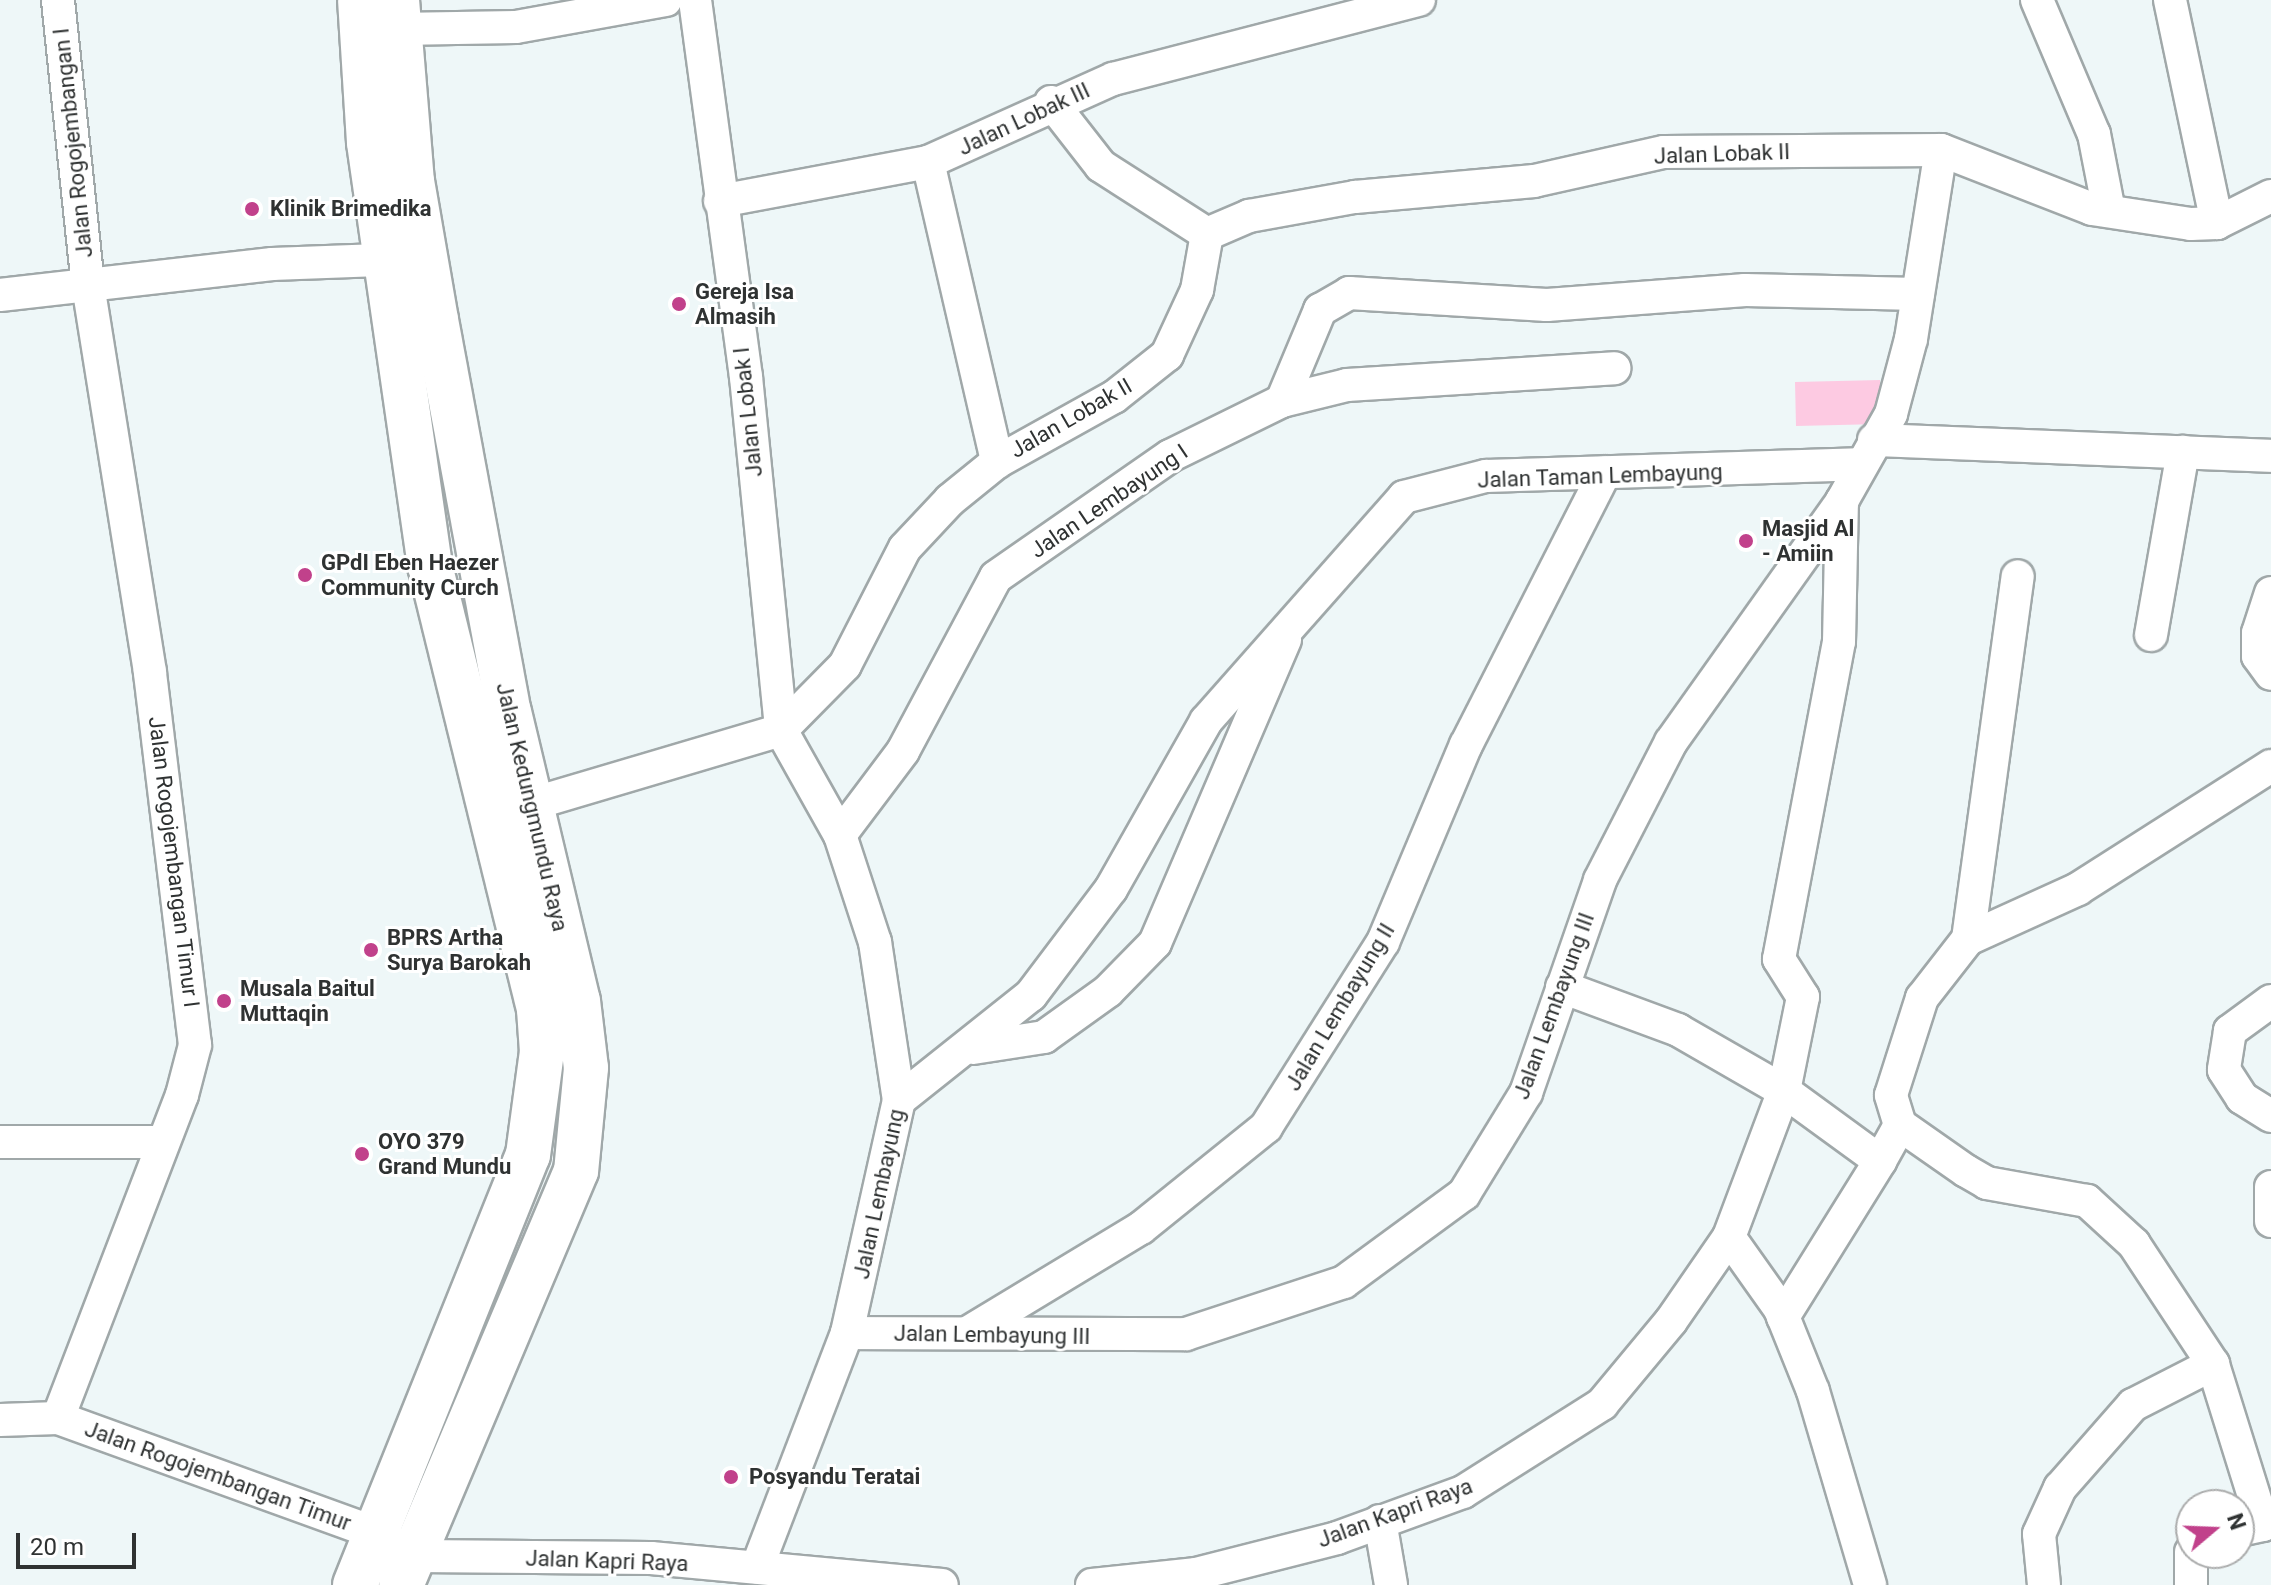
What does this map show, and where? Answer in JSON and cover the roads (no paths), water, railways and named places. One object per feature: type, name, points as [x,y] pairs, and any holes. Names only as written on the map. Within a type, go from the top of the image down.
[{"type":"main road","name":"Jalan Kedungmundu Raya","points":[[360,0],[405,259],[528,805],[578,1001],[585,1126],[576,1171],[512,1336],[408,1570]]},
{"type":"main road","name":"Jalan Kedungmundu Raya","points":[[355,1585],[528,1155],[542,1052],[539,1009],[430,566],[405,259],[397,14]]},
{"type":"street","name":"Jalan Rogojembangan I","points":[[58,0],[88,286]]},
{"type":"street","points":[[397,14],[516,27],[666,0]]},
{"type":"street","name":"Jalan Lobak I","points":[[695,0],[746,377],[781,730]]},
{"type":"street","name":"Jalan Lobak III","points":[[720,201],[928,162],[1000,136],[1051,102],[1191,56],[1419,0]]},
{"type":"street","points":[[2037,0],[2094,134],[2109,211]]},
{"type":"street","points":[[2170,0],[2217,223]]},
{"type":"street","points":[[1051,102],[1101,166],[1207,234]]},
{"type":"street","points":[[1941,150],[2109,211],[2217,223],[2271,196]]},
{"type":"street","name":"Jalan Lobak II","points":[[528,805],[781,730],[845,665],[905,548],[997,462],[1114,397],[1167,355],[1197,290],[1207,234],[1249,216],[1355,197],[1534,181],[1664,152],[1941,150]]},
{"type":"street","name":"Jalan Lembayung III","points":[[847,1333],[1186,1334],[1344,1282],[1464,1194],[1526,1093],[1600,880],[1671,742],[1842,501],[1866,452],[1891,414],[1918,294],[1941,150]]},
{"type":"street","points":[[928,162],[997,462]]},
{"type":"street","points":[[0,295],[272,264],[405,259]]},
{"type":"street","name":"Jalan Rogojembangan Timur I","points":[[58,1418],[162,1142],[195,1045],[194,1006],[88,286]]},
{"type":"street","points":[[1282,401],[1320,310],[1349,293],[1547,305],[1745,290],[1918,294]]},
{"type":"street","name":"Jalan Lembayung I","points":[[840,835],[903,751],[996,577],[1170,456],[1282,401],[1347,385],[1614,368]]},
{"type":"street","name":"Jalan Taman Lembayung","points":[[899,1100],[973,1048],[1031,995],[1111,889],[1206,721],[1297,611],[1404,497],[1486,476],[1605,472],[1866,452],[2183,452],[2271,456]]},
{"type":"street","points":[[2151,635],[2183,452]]},
{"type":"street","name":"Jalan Lembayung II","points":[[969,1332],[1141,1228],[1266,1127],[1383,942],[1466,745],[1605,472]]},
{"type":"street","name":"Jalan Kapri Raya","points":[[1092,1585],[1196,1574],[1380,1521],[1463,1492],[1602,1404],[1729,1237],[1784,1091],[1803,997],[1779,959],[1839,642],[1842,501]]},
{"type":"street","points":[[1968,939],[2018,576]]},
{"type":"street","points":[[2271,593],[2258,633],[2258,656],[2271,674]]},
{"type":"street","name":"Jalan Taman Lembayung","points":[[973,1048],[1044,1037],[1108,991],[1155,943],[1244,742],[1297,611]]},
{"type":"street","points":[[1206,721],[1244,742]]},
{"type":"street","name":"Jalan Lembayung","points":[[757,1567],[847,1333],[899,1100],[875,942],[840,835],[781,730]]},
{"type":"street","points":[[1783,1317],[1880,1161],[1897,1119],[1891,1095],[1922,998],[1968,939],[2078,889],[2271,766]]},
{"type":"street","points":[[1562,987],[1678,1030],[1784,1091],[1880,1161]]},
{"type":"street","points":[[2271,1001],[2230,1031],[2224,1070],[2242,1098],[2271,1116]]},
{"type":"street","points":[[1897,1119],[1987,1183],[2073,1197],[2099,1209],[2134,1244],[2213,1364],[2258,1526]]},
{"type":"street","points":[[0,1142],[162,1142]]},
{"type":"street","points":[[2271,1187],[2271,1221]]},
{"type":"street","points":[[1729,1237],[1783,1317],[1870,1585]]},
{"type":"street","points":[[2044,1585],[2039,1534],[2060,1488],[2133,1405],[2213,1364]]},
{"type":"street","points":[[0,1420],[58,1418]]},
{"type":"street","name":"Jalan Rogojembangan Timur","points":[[58,1418],[378,1534],[408,1570]]},
{"type":"street","points":[[1380,1521],[1391,1585]]},
{"type":"street","name":"Jalan Kapri Raya","points":[[408,1570],[651,1558],[942,1585]]},
{"type":"place","name":"Klinik Brimedika","points":[[252,209]]},
{"type":"place","name":"Gereja Isa Almasih","points":[[679,304]]},
{"type":"place","name":"Masjid Al - Amiin","points":[[1746,541]]},
{"type":"place","name":"GPdI Eben Haezer Community Curch","points":[[305,575]]},
{"type":"place","name":"BPRS Artha Surya Barokah","points":[[371,950]]},
{"type":"place","name":"Musala Baitul Muttaqin","points":[[224,1001]]},
{"type":"place","name":"OYO 379 Grand Mundu","points":[[362,1154]]},
{"type":"place","name":"Posyandu Teratai","points":[[731,1477]]}]
